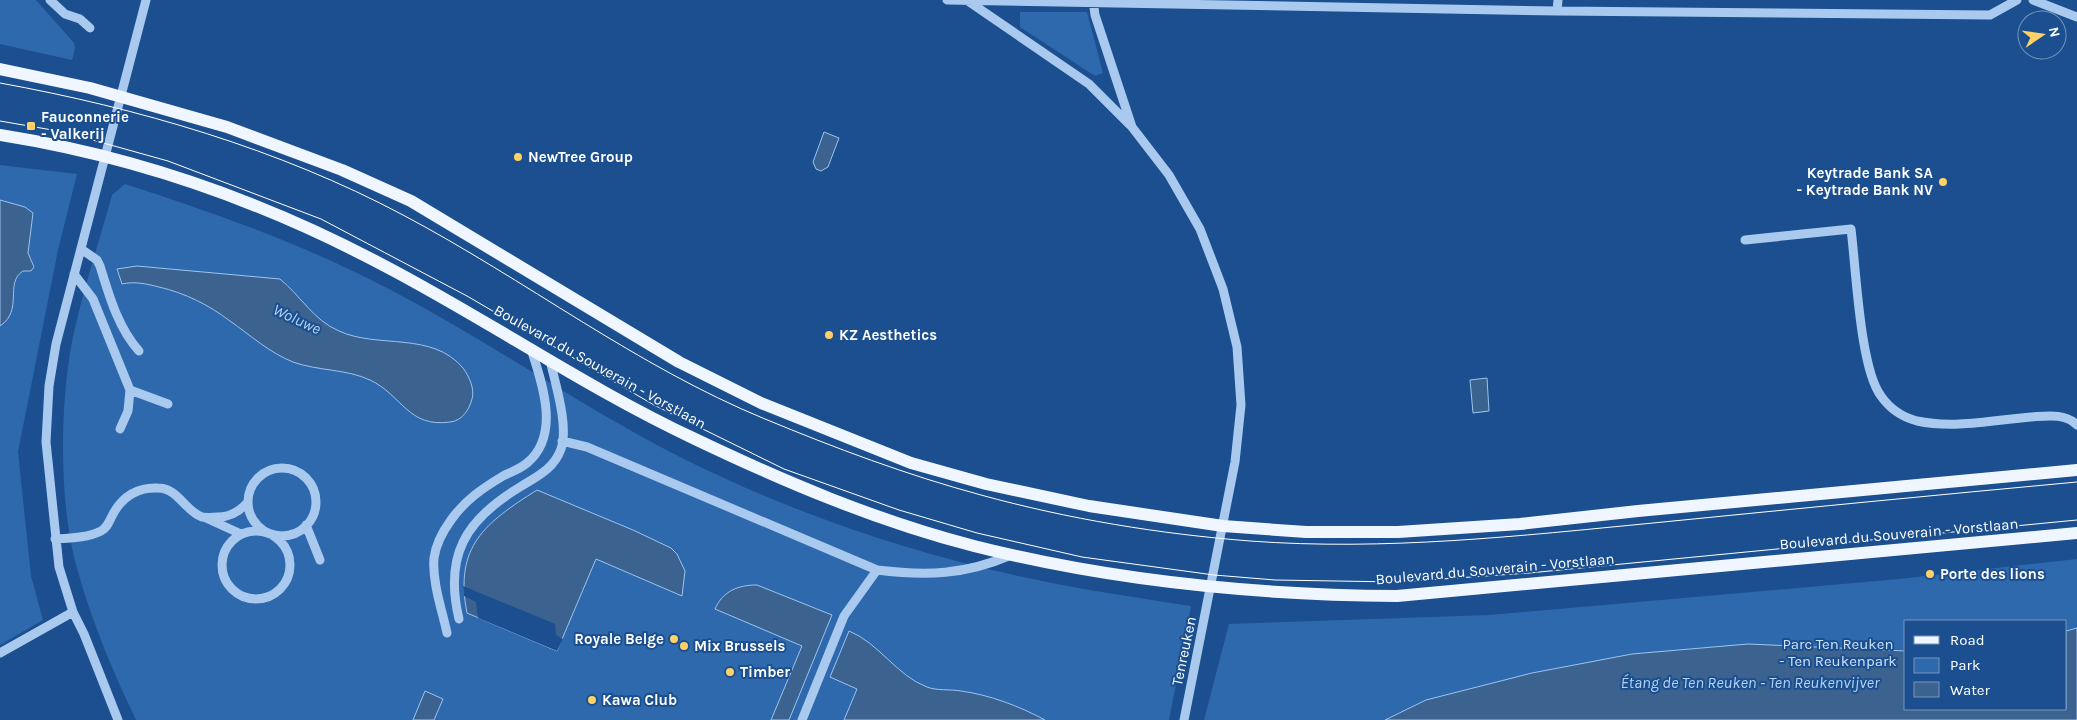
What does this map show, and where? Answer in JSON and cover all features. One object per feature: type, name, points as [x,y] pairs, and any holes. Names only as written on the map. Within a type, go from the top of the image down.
[{"type":"main road","points":[[0,69],[42,76],[120,96],[274,143],[342,170],[411,201],[679,362],[761,403],[911,463],[986,484],[1089,506],[1223,526],[1306,532],[1398,532],[1520,524],[1638,511],[2077,470]]},
{"type":"main road","name":"Boulevard du Souverain - Vorstlaan","points":[[0,135],[53,143],[164,172],[316,232],[381,264],[648,416],[780,480],[897,522],[971,545],[1012,554],[1171,584],[1314,596],[1396,596],[2077,533]]},
{"type":"street","points":[[50,0],[65,14],[80,19],[90,28]]},
{"type":"street","points":[[118,720],[84,634],[72,612],[58,567],[46,442],[49,386],[56,344],[146,0]]},
{"type":"street","points":[[946,0],[1213,3],[1557,11],[1990,15],[2017,0]]},
{"type":"street","points":[[1557,11],[1558,0]]},
{"type":"street","points":[[2033,0],[2077,17]]},
{"type":"street","points":[[968,1],[1089,84],[1132,127]]},
{"type":"street","points":[[1093,1],[1132,127]]},
{"type":"street","name":"Tenreuken","points":[[1132,127],[1169,175],[1200,229],[1223,289],[1237,347],[1241,405],[1236,462],[1184,720]]},
{"type":"street","points":[[1745,240],[1851,230],[1866,362],[1880,395],[1897,414],[1917,421],[1949,425],[2052,416],[2070,418],[2077,425]]},
{"type":"street","points":[[81,249],[97,260],[117,316],[130,342],[139,351]]},
{"type":"street","points":[[74,274],[93,299],[130,390],[128,411],[120,429]]},
{"type":"street","points":[[447,633],[438,594],[434,558],[439,540],[458,510],[480,489],[527,463],[538,451],[544,437],[545,393],[531,349]]},
{"type":"street","points":[[459,619],[453,595],[453,576],[457,557],[465,538],[488,510],[551,466],[562,441],[563,426],[550,360]]},
{"type":"street","points":[[130,390],[168,404]]},
{"type":"street","points":[[562,441],[596,450],[877,570],[910,574],[947,572],[984,567],[1012,554]]},
{"type":"street","points":[[306,525],[296,532],[287,535],[268,533],[254,531],[240,534],[229,544],[224,552],[222,572],[226,581],[239,594],[258,599],[267,597],[282,586],[289,568],[286,549],[280,542],[268,533],[254,521],[248,502],[253,484],[267,471],[276,468],[295,471],[303,476],[314,492],[314,511],[306,525]]},
{"type":"street","points":[[55,539],[83,537],[102,531],[125,498],[137,491],[158,488],[174,494],[194,512],[240,534]]},
{"type":"street","points":[[204,517],[230,516],[248,502]]},
{"type":"street","points":[[306,525],[320,560]]},
{"type":"street","points":[[802,720],[844,616],[877,570]]},
{"type":"street","points":[[0,653],[72,612]]},
{"type":"green space","points":[[0,0],[36,0],[74,43],[75,48],[72,60],[0,44]]},
{"type":"green space","points":[[1020,12],[1087,12],[1103,73],[1095,76],[1020,27]]},
{"type":"green space","points":[[0,165],[77,174],[58,250],[18,452],[31,576],[43,620],[0,645]]},
{"type":"green space","points":[[125,184],[286,241],[348,269],[456,326],[608,418],[686,460],[725,479],[805,512],[888,541],[972,565],[1058,584],[1191,606],[1169,720],[136,720],[102,642],[87,602],[75,561],[66,509],[63,452],[65,394],[76,323],[112,195]]},
{"type":"green space","name":"Parc Ten Reuken - Ten Reukenpark","points":[[2077,559],[2077,720],[1204,720],[1229,624],[1490,615],[1899,579]]},
{"type":"water","points":[[824,132],[839,138],[828,167],[821,171],[816,169],[813,162]]},
{"type":"water","points":[[0,200],[25,207],[33,213],[28,253],[34,267],[31,271],[23,271],[18,276],[15,282],[11,312],[7,320],[0,326]]},
{"type":"water","name":"Woluwe","points":[[137,266],[280,279],[314,314],[339,331],[370,339],[420,345],[436,349],[450,357],[463,368],[469,379],[473,391],[471,403],[467,411],[458,420],[436,423],[424,420],[406,409],[381,386],[370,380],[361,376],[293,362],[268,349],[222,315],[196,300],[145,284],[122,284],[117,269]]},
{"type":"water","points":[[1487,378],[1489,411],[1473,413],[1470,380]]},
{"type":"water","points":[[537,490],[671,548],[677,554],[685,571],[682,596],[596,559],[557,651],[467,613],[464,590],[465,570],[470,553],[478,539],[489,526],[502,514]]},
{"type":"water","points":[[757,585],[832,615],[789,720],[771,720],[802,646],[715,609],[722,598],[732,590],[744,586]]},
{"type":"water","name":"Étang de Ten Reuken - Ten Reukenvijver","points":[[2077,628],[2077,720],[1385,720],[1426,700],[1532,673],[1632,654],[1748,644],[1904,651],[1904,710],[2067,710],[2067,631]]},
{"type":"water","points":[[849,631],[870,643],[906,675],[927,687],[957,690],[993,698],[1045,720],[844,720],[857,689],[830,677]]},
{"type":"water","points":[[425,691],[443,699],[434,720],[413,720]]},
{"type":"pier","points":[[463,586],[555,624],[556,635],[563,639],[557,651],[478,618],[476,602],[464,596]]},
{"type":"tram line","points":[[0,83],[52,93],[155,118],[257,151],[307,170],[356,191],[449,240],[626,348],[717,398],[791,430],[899,470],[1014,504],[1081,518],[1148,530],[1250,541],[1301,544],[1402,543],[1552,533],[2077,482]]},
{"type":"tram line","points":[[0,121],[64,132],[168,161],[321,219],[467,296],[654,405],[784,469],[899,510],[977,533],[1082,557],[1214,575],[1275,580],[1398,582],[1529,573],[2077,520]]},
{"type":"place","name":"Fauconnerie - Valkerij","points":[[31,126]]},
{"type":"place","name":"NewTree Group","points":[[518,157]]},
{"type":"place","name":"Keytrade Bank SA - Keytrade Bank NV","points":[[1943,182]]},
{"type":"place","name":"KZ Aesthetics","points":[[829,335]]},
{"type":"place","name":"Porte des lions","points":[[1930,574]]},
{"type":"place","name":"Royale Belge","points":[[674,639]]},
{"type":"place","name":"Mix Brussels","points":[[684,646]]},
{"type":"place","name":"Timber","points":[[730,672]]},
{"type":"place","name":"Kawa Club","points":[[592,700]]}]
